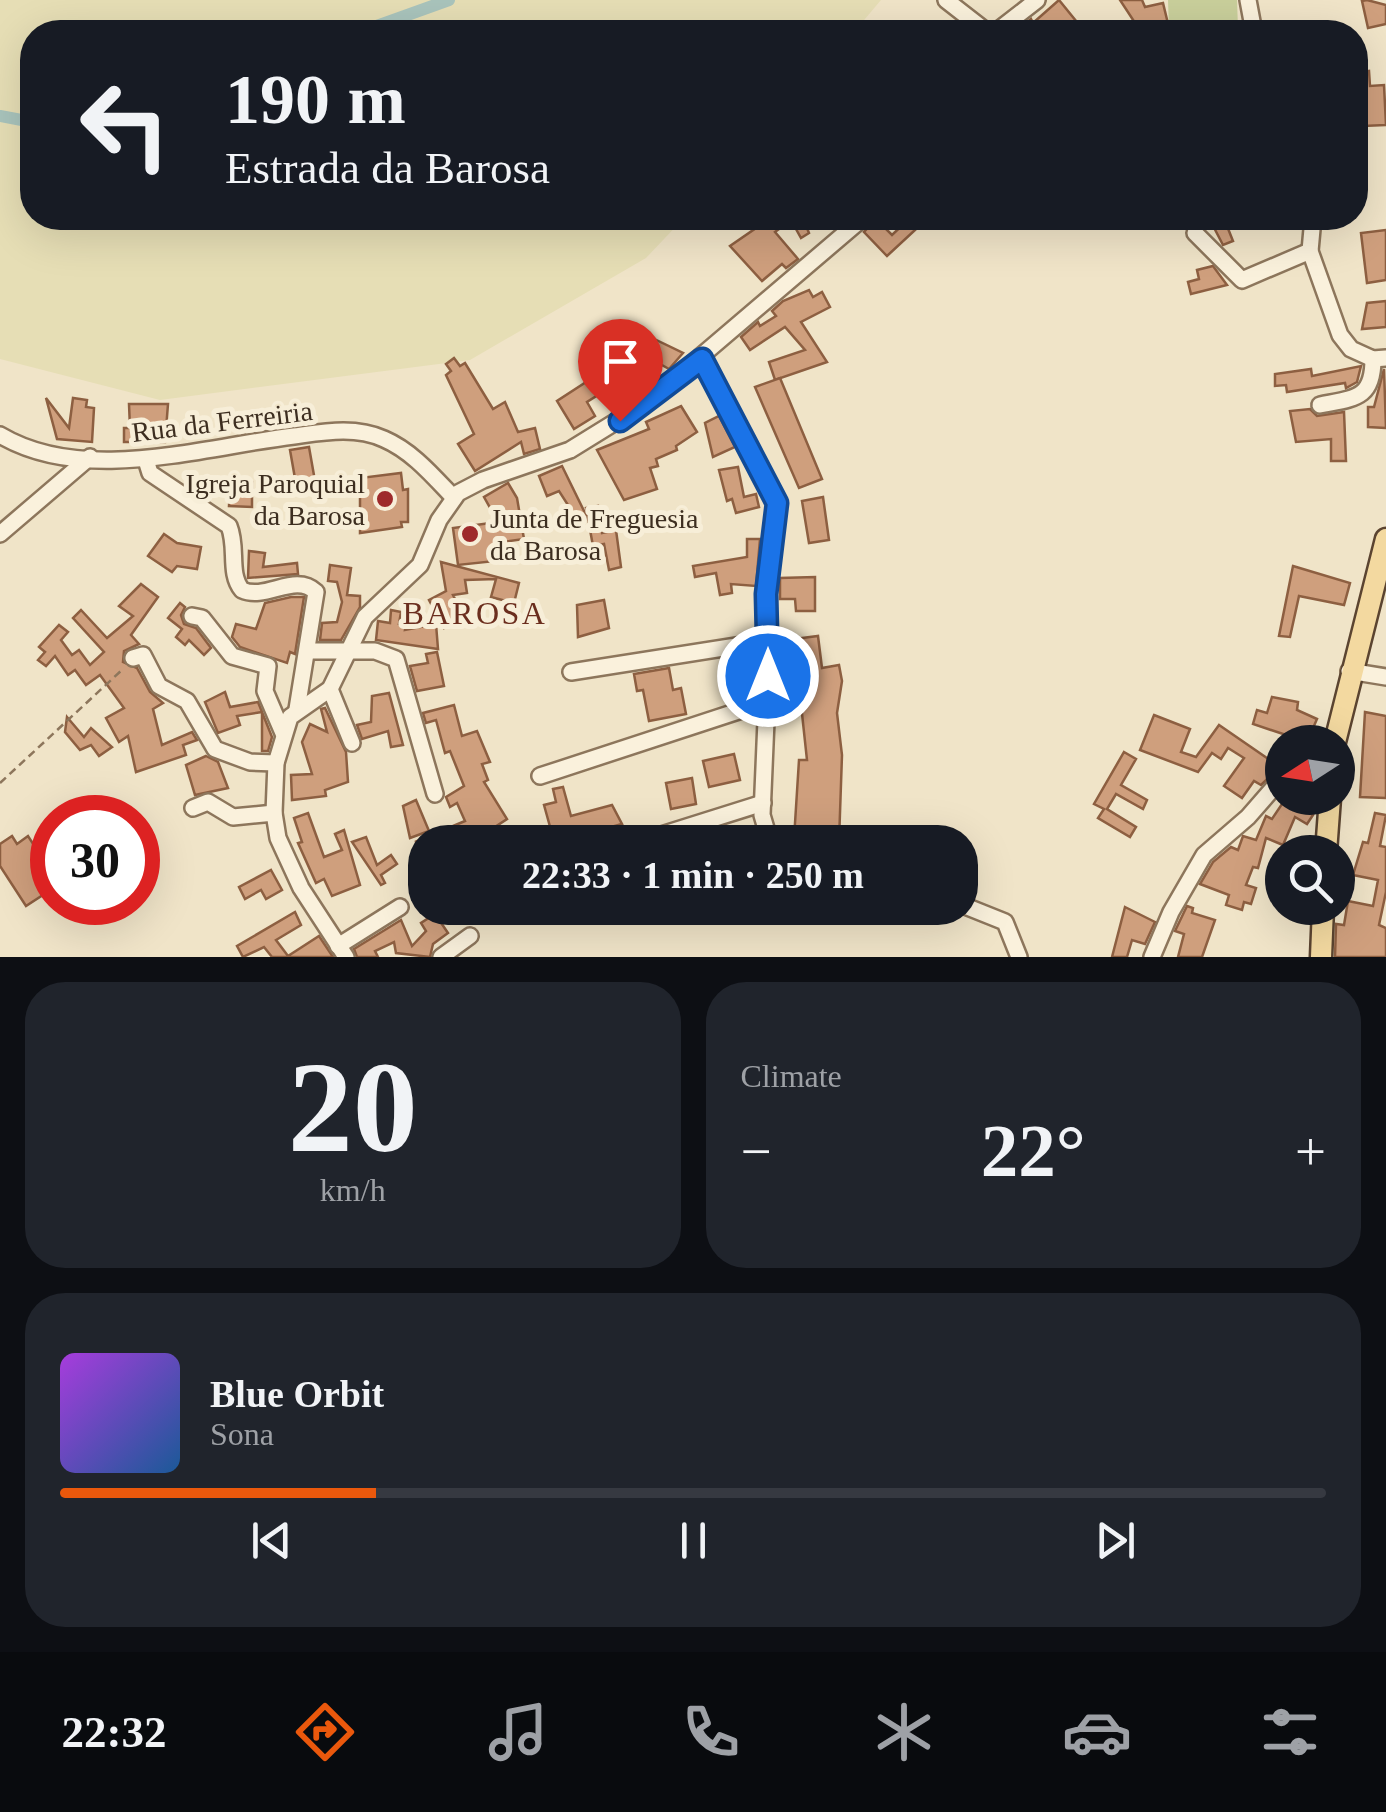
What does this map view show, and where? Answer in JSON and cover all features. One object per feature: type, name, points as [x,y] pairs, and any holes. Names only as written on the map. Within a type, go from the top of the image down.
[{"type":"main road","points":[[1338,725],[1349,671],[1386,539]]},
{"type":"main road","points":[[1321,957],[1322,925]]},
{"type":"street","points":[[946,0],[971,20]]},
{"type":"street","points":[[1012,20],[1038,0]]},
{"type":"street","points":[[296,710],[330,689],[372,609],[420,565],[454,498],[483,480],[570,450],[646,403],[849,230]]},
{"type":"street","points":[[1312,230],[1310,250],[1340,335],[1351,350],[1379,359],[1368,390],[1320,405]]},
{"type":"street","points":[[1195,233],[1242,280],[1310,250]]},
{"type":"street","points":[[702,359],[777,503],[766,594],[763,803],[767,825]]},
{"type":"street","name":"Rua da Ferreiria","points":[[0,434],[43,451],[146,460],[243,442],[349,430],[401,448],[454,498]]},
{"type":"street","points":[[0,534],[90,458]]},
{"type":"street","points":[[146,460],[150,473],[229,526],[235,540],[234,582],[242,590],[262,594],[297,584],[311,586],[316,602],[308,650],[296,710],[283,733],[276,763],[274,813],[278,838],[295,876],[342,951],[400,906]]},
{"type":"street","points":[[192,616],[202,618],[232,656],[268,666],[265,691],[283,733]]},
{"type":"street","points":[[571,672],[768,642]]},
{"type":"street","points":[[308,650],[376,651],[396,659],[435,794]]},
{"type":"street","points":[[133,658],[144,655],[158,686],[187,701],[214,749],[250,762],[276,763]]},
{"type":"street","points":[[1349,671],[1386,677]]},
{"type":"street","points":[[330,689],[352,742]]},
{"type":"street","points":[[540,776],[766,702]]},
{"type":"street","points":[[1152,957],[1171,912],[1204,855],[1265,798]]},
{"type":"street","points":[[193,808],[208,802],[233,817],[274,813]]},
{"type":"street","points":[[693,825],[763,803]]},
{"type":"street","points":[[295,876],[312,866]]},
{"type":"street","points":[[978,911],[1005,922],[1020,957]]},
{"type":"street","points":[[442,957],[470,936]]},
{"type":"path","points":[[0,784],[133,658]]},
{"type":"shaded area","points":[[0,0],[881,0],[864,20],[20,20],[20,230],[673,230],[646,258],[470,360],[160,400],[0,359]]},
{"type":"green space","points":[[1168,0],[1237,0],[1238,20],[1169,20]]},
{"type":"building","points":[[1059,0],[1075,20],[1036,20]]},
{"type":"building","points":[[1120,0],[1142,0],[1145,7],[1163,3],[1167,20],[1133,20]]},
{"type":"building","points":[[1362,1],[1386,5],[1386,24],[1368,28]]},
{"type":"building","points":[[1368,71],[1370,86],[1384,85],[1386,125],[1368,126]]},
{"type":"building","points":[[753,230],[778,230],[775,232],[798,259],[786,268],[782,264],[762,281],[730,246]]},
{"type":"building","points":[[887,230],[892,235],[897,230],[915,230],[887,256],[864,232]]},
{"type":"building","points":[[1215,230],[1229,230],[1233,241],[1223,245]]},
{"type":"building","points":[[1386,230],[1386,280],[1367,283],[1361,233]]},
{"type":"building","points":[[1213,266],[1227,285],[1191,294],[1188,282],[1199,279],[1197,270]]},
{"type":"building","points":[[809,290],[813,297],[822,292],[830,307],[801,322],[827,362],[775,380],[769,362],[805,350],[785,327],[750,350],[741,337],[758,322],[760,326],[776,316],[772,311],[783,301]]},
{"type":"building","points":[[1386,301],[1386,327],[1362,329],[1367,303]]},
{"type":"building","points":[[646,335],[683,353],[669,369],[660,364],[655,375],[632,394],[619,378],[640,361],[628,355],[632,345],[640,348]]},
{"type":"building","points":[[454,358],[460,366],[465,363],[493,409],[505,402],[518,432],[535,428],[540,449],[524,454],[521,442],[475,471],[458,444],[474,434],[446,375],[451,371],[446,364]]},
{"type":"building","points":[[1361,366],[1357,382],[1346,388],[1345,383],[1287,392],[1286,385],[1275,386],[1275,374],[1311,369],[1312,376]]},
{"type":"building","points":[[1384,369],[1386,428],[1368,427],[1368,407],[1374,407]]},
{"type":"building","points":[[600,373],[609,388],[587,402],[595,416],[574,429],[557,401]]},
{"type":"building","points":[[780,378],[822,479],[799,488],[755,387]]},
{"type":"building","points":[[46,398],[69,428],[73,398],[87,400],[86,407],[94,408],[92,442],[57,439]]},
{"type":"building","points":[[129,404],[168,404],[165,442],[124,442],[124,428],[130,428]]},
{"type":"building","points":[[681,406],[697,432],[676,446],[677,450],[656,459],[658,466],[650,468],[657,489],[624,500],[597,450],[649,429],[646,422]]},
{"type":"building","points":[[1310,409],[1317,416],[1344,412],[1346,461],[1331,461],[1331,439],[1296,442],[1290,411]]},
{"type":"building","points":[[719,416],[735,447],[713,457],[705,423]]},
{"type":"building","points":[[309,447],[315,481],[296,484],[290,450]]},
{"type":"building","points":[[562,466],[586,515],[577,519],[559,491],[547,496],[539,476]]},
{"type":"building","points":[[738,467],[744,497],[756,494],[759,507],[736,513],[732,499],[727,501],[719,470]]},
{"type":"building","name":"Igreja Paroquial da Barosa","points":[[401,473],[403,490],[408,489],[408,522],[401,522],[402,527],[360,533],[360,478]]},
{"type":"building","points":[[236,481],[252,482],[252,507],[229,506],[230,487],[236,487]]},
{"type":"building","points":[[508,483],[517,498],[524,539],[503,542],[505,560],[458,565],[453,528],[498,522],[484,497]]},
{"type":"building","points":[[823,497],[829,540],[809,543],[802,501]]},
{"type":"building","points":[[598,506],[602,533],[616,530],[621,567],[609,570],[604,544],[593,546],[586,508]]},
{"type":"building","points":[[164,534],[177,543],[201,547],[197,569],[177,566],[172,572],[148,556]]},
{"type":"building","points":[[747,539],[760,539],[756,586],[731,584],[732,593],[720,595],[716,573],[695,577],[693,566],[747,557]]},
{"type":"building","points":[[249,551],[265,553],[263,567],[297,563],[298,574],[248,578]]},
{"type":"building","points":[[441,562],[519,583],[514,603],[491,597],[496,579],[465,580],[467,593],[453,595],[464,617],[444,628],[429,600],[446,591]]},
{"type":"building","points":[[330,565],[351,568],[347,595],[360,596],[360,607],[341,640],[320,640],[322,623],[337,622],[342,602],[337,582],[328,581]]},
{"type":"building","points":[[1293,566],[1350,583],[1344,605],[1299,596],[1290,637],[1279,636]]},
{"type":"building","points":[[815,577],[815,611],[796,611],[795,599],[780,599],[780,578]]},
{"type":"building","points":[[141,584],[158,597],[131,635],[139,644],[124,651],[123,662],[137,668],[150,692],[163,703],[153,709],[162,745],[192,732],[197,740],[183,745],[186,755],[136,772],[128,736],[119,742],[106,718],[124,708],[100,675],[86,685],[75,670],[68,675],[55,656],[46,666],[38,660],[45,652],[39,647],[59,625],[68,632],[61,640],[72,655],[79,650],[90,665],[104,652],[73,618],[81,610],[107,638],[133,616],[119,606]]},
{"type":"building","points":[[304,597],[295,654],[290,652],[287,663],[240,647],[232,637],[236,624],[256,629],[265,603]]},
{"type":"building","points":[[604,600],[609,628],[578,637],[577,605]]},
{"type":"building","points":[[180,603],[185,607],[181,615],[184,624],[196,628],[211,648],[204,655],[189,640],[185,645],[176,637],[182,629],[168,618]]},
{"type":"building","points":[[391,610],[401,612],[399,624],[406,625],[405,630],[436,624],[438,649],[376,640],[378,621],[390,623]]},
{"type":"building","points":[[818,636],[822,668],[839,665],[840,825],[795,825],[799,760],[807,760],[794,639]]},
{"type":"building","points":[[437,652],[444,686],[417,691],[410,666],[428,663],[426,654]]},
{"type":"building","points":[[669,668],[673,690],[681,688],[686,714],[649,721],[643,690],[637,691],[634,674]]},
{"type":"building","points":[[225,692],[230,707],[258,702],[262,712],[237,716],[240,725],[218,733],[205,702]]},
{"type":"building","points":[[389,693],[403,745],[391,747],[388,731],[362,739],[357,725],[371,722],[372,696]]},
{"type":"building","points":[[1272,697],[1298,702],[1297,710],[1317,719],[1314,725],[1265,728],[1253,724],[1257,710],[1267,713]]},
{"type":"building","points":[[454,705],[462,736],[477,731],[490,762],[482,764],[488,780],[484,782],[507,819],[498,825],[455,825],[465,821],[457,803],[450,807],[446,797],[464,786],[450,751],[445,753],[436,720],[426,723],[423,713]]},
{"type":"building","points":[[325,708],[346,752],[348,782],[325,790],[326,796],[292,800],[291,775],[312,774],[302,742],[310,724],[327,732],[321,709]]},
{"type":"building","points":[[262,712],[272,737],[268,751],[262,751]]},
{"type":"building","points":[[1365,712],[1386,716],[1386,798],[1360,797]]},
{"type":"building","points":[[1154,715],[1190,729],[1181,752],[1196,757],[1219,725],[1265,757],[1265,781],[1261,785],[1254,781],[1242,798],[1224,786],[1244,758],[1228,748],[1221,759],[1212,753],[1198,772],[1140,750]]},
{"type":"building","points":[[67,717],[84,737],[91,728],[112,747],[99,756],[91,745],[80,750],[65,732]]},
{"type":"building","points":[[1124,752],[1136,759],[1121,785],[1147,800],[1143,809],[1116,794],[1107,809],[1136,827],[1130,837],[1098,818],[1104,809],[1094,804]]},
{"type":"building","points":[[734,754],[740,780],[709,787],[703,761]]},
{"type":"building","points":[[206,756],[218,762],[228,788],[195,795],[186,765]]},
{"type":"building","points":[[692,778],[696,804],[671,809],[666,783]]},
{"type":"building","points":[[563,787],[571,816],[612,805],[622,824],[550,825],[544,805],[556,802],[553,789]]},
{"type":"building","points":[[416,800],[426,825],[408,825],[408,829],[403,806]]},
{"type":"building","points":[[308,813],[324,857],[342,850],[335,834],[344,830],[360,885],[332,896],[324,879],[316,883],[298,843],[302,842],[294,818]]},
{"type":"building","points":[[1375,813],[1386,815],[1380,846],[1386,847],[1386,892],[1379,925],[1386,928],[1386,957],[1335,957],[1336,925],[1355,925],[1355,902],[1373,906],[1378,880],[1355,875],[1363,842],[1368,843]]},
{"type":"building","points":[[1275,815],[1313,815],[1307,824],[1295,817],[1287,835],[1265,835],[1258,868],[1253,867],[1246,885],[1256,888],[1251,904],[1244,902],[1242,910],[1226,905],[1229,895],[1200,884],[1213,862],[1231,847],[1238,850],[1243,836],[1256,840],[1266,816],[1272,819]]},
{"type":"building","points":[[12,836],[17,844],[28,836],[30,839],[30,903],[26,906],[0,866],[0,844]]},
{"type":"building","points":[[366,837],[377,865],[391,855],[397,864],[381,875],[385,883],[381,885],[352,842]]},
{"type":"building","points":[[271,870],[282,890],[266,899],[261,890],[245,899],[239,887]]},
{"type":"building","points":[[1187,906],[1193,908],[1192,913],[1215,920],[1202,957],[1178,957],[1184,934],[1175,931]]},
{"type":"building","points":[[1125,907],[1155,922],[1145,944],[1132,940],[1127,957],[1112,957]]},
{"type":"building","points":[[295,912],[301,925],[276,940],[288,956],[319,936],[333,957],[272,957],[264,947],[243,957],[237,946]]},
{"type":"building","points":[[401,920],[412,946],[426,931],[422,925],[443,925],[448,933],[433,944],[430,957],[396,953],[394,942],[375,951],[378,957],[357,957],[354,949]]},
{"type":"waterway","points":[[393,20],[449,0]]},
{"type":"waterway","points":[[0,116],[20,120]]},
{"type":"place","name":"Igreja Paroquial da Barosa","points":[[385,499]]},
{"type":"place","name":"Junta de Freguesia da Barosa","points":[[470,534]]},
{"type":"district","name":"BAROSA","points":[[475,613]]},
{"type":"route","points":[[620,421],[702,359],[777,503],[766,594],[768,676]]}]
